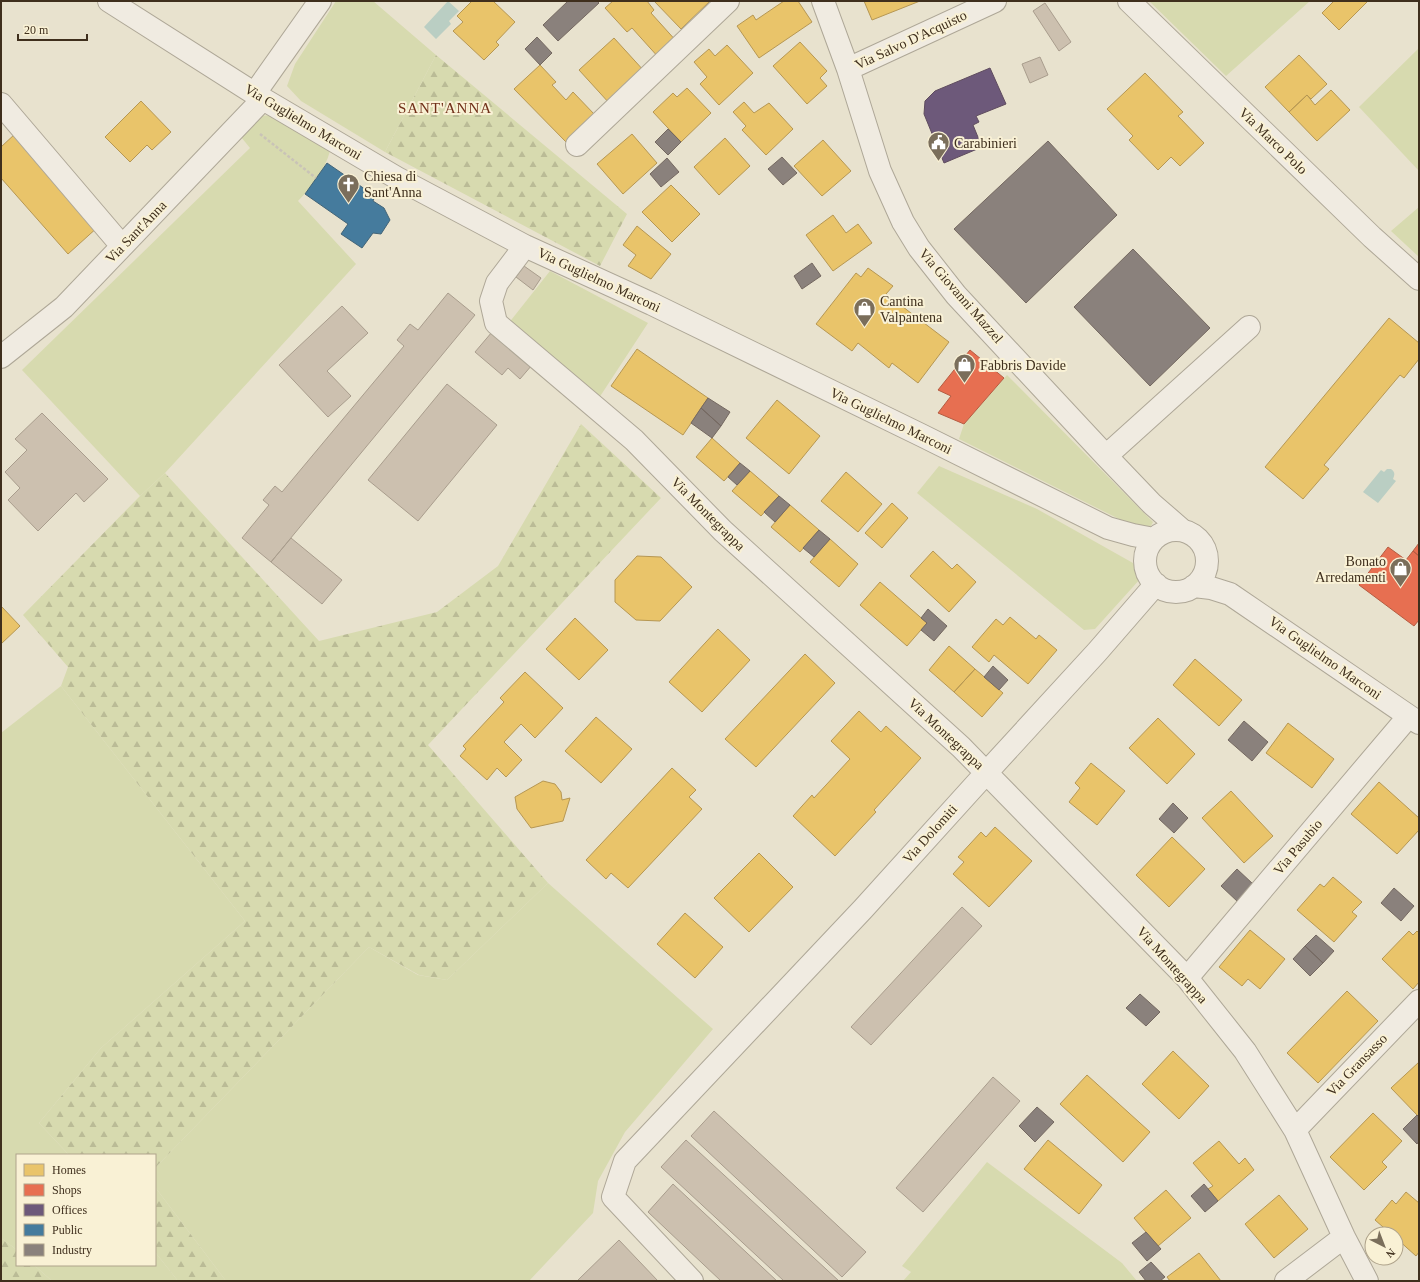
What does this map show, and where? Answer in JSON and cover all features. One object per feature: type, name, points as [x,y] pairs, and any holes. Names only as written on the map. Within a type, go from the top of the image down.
[{"type":"street","name":"Via Guglielmo Marconi","points":[[108,1],[259,96],[397,178],[525,246],[652,304],[914,431],[1108,528],[1133,535],[1156,537]]},
{"type":"street","name":"Via Sant'Anna","points":[[1,356],[64,306],[243,121],[320,1]]},
{"type":"street","points":[[577,145],[728,1]]},
{"type":"street","name":"Via Giovanni Mazzel","points":[[823,1],[848,69],[880,171],[903,222],[919,248],[956,295],[1106,456],[1152,504],[1182,530]]},
{"type":"street","name":"Via Salvo D'Acquisto","points":[[848,69],[995,1]]},
{"type":"street","name":"Via Marco Polo","points":[[1129,1],[1372,237],[1419,279]]},
{"type":"street","points":[[1,104],[122,246]]},
{"type":"street","name":"Via Montegrappa","points":[[525,246],[497,283],[491,300],[496,322],[634,440],[723,531],[955,741],[1187,978],[1245,1051],[1295,1130],[1366,1281]]},
{"type":"street","points":[[1106,456],[1249,327]]},
{"type":"street","name":"Via Giovanni Mazzel","points":[[1152,504],[1158,516],[1156,537]]},
{"type":"street","name":"Via Guglielmo Marconi","points":[[1108,528],[1124,541],[1150,576]]},
{"type":"street","points":[[1172,530],[1182,530],[1192,533],[1205,548],[1207,563],[1206,569],[1202,578],[1194,586],[1185,591],[1175,592],[1164,590],[1150,576],[1145,556],[1148,547],[1156,537],[1172,530]]},
{"type":"street","name":"Via Guglielmo Marconi","points":[[1207,563],[1230,594]]},
{"type":"street","name":"Via Dolomiti","points":[[692,1281],[612,1197],[625,1161],[863,909],[1097,652],[1150,576]]},
{"type":"street","name":"Via Guglielmo Marconi","points":[[1194,586],[1211,588],[1230,594],[1414,720]]},
{"type":"street","name":"Via Pasubio","points":[[1187,978],[1414,720]]},
{"type":"street","name":"Via Gransasso","points":[[1295,1130],[1419,1001]]},
{"type":"street","points":[[1286,1281],[1344,1237]]},
{"type":"path","points":[[243,121],[316,178]]},
{"type":"green space","points":[[336,1],[373,1],[436,55],[385,152],[301,101],[287,86],[295,64]]},
{"type":"green space","points":[[1149,1],[1310,1],[1226,76]]},
{"type":"green space","points":[[1419,48],[1419,171],[1359,107]]},
{"type":"green space","points":[[436,55],[627,214],[600,266],[385,152]]},
{"type":"green space","points":[[271,115],[330,151],[325,165],[317,178],[298,201],[356,264],[165,473],[140,496],[22,370],[250,148],[241,137],[260,116]]},
{"type":"green space","points":[[1419,207],[1419,257],[1391,231]]},
{"type":"green space","points":[[550,271],[648,323],[599,398],[508,324]]},
{"type":"green space","points":[[1007,375],[1153,522],[1147,533],[959,439],[964,424]]},
{"type":"green space","points":[[581,424],[661,498],[428,745],[548,883],[447,980],[419,975],[369,947],[156,1167],[156,1154],[68,1154],[39,1123],[101,1048],[245,921],[61,686],[68,667],[23,615],[140,496],[165,473],[319,641],[437,612],[498,566]]},
{"type":"green space","points":[[939,466],[1037,509],[1133,563],[1141,578],[1095,629],[1084,630],[917,493]]},
{"type":"green space","points":[[61,686],[245,921],[101,1048],[39,1123],[68,1154],[16,1154],[16,1249],[1,1238],[1,733]]},
{"type":"green space","points":[[548,883],[713,1029],[625,1132],[598,1181],[593,1213],[529,1281],[226,1281],[156,1188],[156,1167],[369,947],[418,975],[447,980]]},
{"type":"green space","points":[[987,1162],[1122,1263],[1137,1281],[903,1281],[911,1272],[902,1266]]},
{"type":"green space","points":[[156,1188],[226,1281],[178,1281],[156,1253]]},
{"type":"green space","points":[[1,1238],[16,1249],[16,1266],[35,1266],[52,1281],[1,1281]]},
{"type":"green space","points":[[156,1253],[178,1281],[52,1281],[35,1266],[156,1266]]},
{"type":"shaded area","points":[[448,1],[459,11],[449,21],[451,24],[436,39],[424,27]]},
{"type":"shaded area","points":[[1387,469],[1391,469],[1394,472],[1393,479],[1396,481],[1378,503],[1363,492],[1381,470],[1384,472]]},
{"type":"building: Homes","points":[[472,1],[493,1],[515,22],[496,42],[499,45],[484,60],[453,31],[463,22],[457,16]]},
{"type":"building: Homes","points":[[613,1],[647,1],[654,10],[651,13],[678,43],[660,59],[632,28],[627,32],[605,8]]},
{"type":"building: Homes","points":[[654,1],[710,1],[681,29]]},
{"type":"building: Homes","points":[[784,1],[798,1],[812,22],[759,58],[737,26],[753,15],[756,20]]},
{"type":"building: Homes","points":[[864,1],[920,1],[872,20]]},
{"type":"building: Homes","points":[[1334,1],[1368,1],[1339,30],[1322,13]]},
{"type":"building: Homes","points":[[614,38],[645,72],[610,104],[579,70]]},
{"type":"building: Homes","points":[[800,42],[827,71],[820,78],[827,86],[807,104],[773,66]]},
{"type":"building: Homes","points":[[727,45],[753,73],[719,105],[700,84],[707,77],[694,62],[709,49],[715,56]]},
{"type":"building: Homes","points":[[1299,55],[1327,84],[1311,99],[1307,95],[1289,112],[1265,87]]},
{"type":"building: Homes","points":[[540,65],[556,82],[552,85],[566,100],[573,92],[595,115],[566,142],[514,89]]},
{"type":"building: Homes","points":[[1145,73],[1183,112],[1178,116],[1204,143],[1180,166],[1171,157],[1158,170],[1129,140],[1133,136],[1107,109]]},
{"type":"building: Homes","points":[[687,88],[711,113],[681,142],[653,112],[673,93],[677,97]]},
{"type":"building: Homes","points":[[1331,90],[1350,110],[1317,141],[1289,112],[1307,95],[1315,105]]},
{"type":"building: Homes","points":[[141,101],[171,132],[152,150],[147,145],[130,162],[105,137]]},
{"type":"building: Homes","points":[[744,102],[754,113],[769,103],[793,129],[766,155],[742,130],[746,126],[733,112]]},
{"type":"building: Homes","points":[[16,133],[99,226],[68,254],[1,178],[1,147]]},
{"type":"building: Homes","points":[[632,134],[657,163],[623,194],[597,164]]},
{"type":"building: Homes","points":[[725,138],[750,166],[719,195],[694,167]]},
{"type":"building: Homes","points":[[823,140],[851,171],[822,196],[794,166]]},
{"type":"building: Homes","points":[[671,185],[700,214],[672,242],[642,212]]},
{"type":"building: Homes","points":[[833,215],[846,233],[858,224],[872,243],[833,271],[806,235]]},
{"type":"building: Homes","points":[[637,226],[671,254],[651,279],[628,266],[636,255],[623,245]]},
{"type":"building: Homes","points":[[868,268],[893,286],[886,294],[949,342],[918,383],[892,363],[889,368],[858,343],[852,351],[816,324],[856,273],[861,277]]},
{"type":"building: Homes","points":[[1389,318],[1419,343],[1419,359],[1404,378],[1400,375],[1324,465],[1329,469],[1303,499],[1265,467]]},
{"type":"building: Homes","points":[[637,349],[708,398],[683,435],[611,386]]},
{"type":"building: Homes","points":[[777,400],[820,436],[789,474],[746,438]]},
{"type":"building: Homes","points":[[712,438],[740,463],[724,481],[696,457]]},
{"type":"building: Homes","points":[[750,471],[779,496],[761,516],[732,491]]},
{"type":"building: Homes","points":[[846,472],[882,504],[858,532],[821,501]]},
{"type":"building: Homes","points":[[892,503],[908,518],[882,548],[865,533]]},
{"type":"building: Homes","points":[[790,505],[819,530],[800,552],[771,527]]},
{"type":"building: Homes","points":[[830,539],[858,564],[839,587],[810,562]]},
{"type":"building: Homes","points":[[933,551],[952,569],[957,564],[976,582],[949,612],[910,576]]},
{"type":"building: Homes","points":[[637,556],[661,557],[692,587],[660,621],[636,620],[615,602],[615,580]]},
{"type":"building: Homes","points":[[880,582],[927,623],[907,646],[860,605]]},
{"type":"building: Homes","points":[[1,606],[20,626],[1,644]]},
{"type":"building: Homes","points":[[1010,617],[1036,639],[1039,635],[1057,650],[1028,684],[994,655],[989,662],[972,647],[996,619],[1003,625]]},
{"type":"building: Homes","points":[[575,618],[608,650],[579,680],[546,649]]},
{"type":"building: Homes","points":[[718,629],[750,660],[702,712],[669,682]]},
{"type":"building: Homes","points":[[949,646],[975,669],[954,692],[929,670]]},
{"type":"building: Homes","points":[[805,654],[835,683],[756,767],[725,739]]},
{"type":"building: Homes","points":[[1195,659],[1242,700],[1219,726],[1173,685]]},
{"type":"building: Homes","points":[[975,669],[1003,693],[982,717],[954,692]]},
{"type":"building: Homes","points":[[525,672],[563,708],[535,738],[521,724],[504,742],[522,760],[506,777],[497,768],[487,780],[460,756],[466,749],[463,746],[504,702],[500,698]]},
{"type":"building: Homes","points":[[859,711],[881,732],[886,726],[921,758],[874,810],[876,812],[835,856],[793,816],[812,795],[814,798],[850,759],[831,741]]},
{"type":"building: Homes","points":[[596,717],[632,749],[601,783],[565,751]]},
{"type":"building: Homes","points":[[1158,718],[1195,754],[1167,784],[1129,748]]},
{"type":"building: Homes","points":[[1288,723],[1334,759],[1312,788],[1266,753]]},
{"type":"building: Homes","points":[[1091,763],[1125,791],[1097,825],[1069,802],[1080,788],[1075,783]]},
{"type":"building: Homes","points":[[672,768],[696,790],[689,797],[702,809],[628,888],[611,873],[606,879],[586,860]]},
{"type":"building: Homes","points":[[543,781],[555,784],[561,792],[562,800],[570,798],[563,821],[531,828],[517,809],[515,797]]},
{"type":"building: Homes","points":[[1379,782],[1419,818],[1419,830],[1397,854],[1351,814]]},
{"type":"building: Homes","points":[[1231,791],[1273,836],[1244,863],[1202,818]]},
{"type":"building: Homes","points":[[995,827],[1032,861],[989,907],[953,874],[964,862],[958,857],[981,832],[986,837]]},
{"type":"building: Homes","points":[[1172,837],[1205,869],[1169,907],[1136,875]]},
{"type":"building: Homes","points":[[759,853],[793,887],[749,932],[714,898]]},
{"type":"building: Homes","points":[[1333,877],[1362,902],[1352,912],[1357,916],[1334,942],[1297,910],[1320,884],[1324,887]]},
{"type":"building: Homes","points":[[685,913],[723,947],[695,978],[657,944]]},
{"type":"building: Homes","points":[[1250,930],[1285,959],[1260,989],[1248,979],[1242,986],[1219,967]]},
{"type":"building: Homes","points":[[1409,931],[1413,935],[1417,931],[1419,933],[1419,982],[1413,989],[1382,959]]},
{"type":"building: Homes","points":[[1347,991],[1378,1021],[1318,1083],[1287,1053]]},
{"type":"building: Homes","points":[[1173,1051],[1209,1086],[1179,1119],[1142,1084]]},
{"type":"building: Homes","points":[[1419,1062],[1419,1117],[1391,1088]]},
{"type":"building: Homes","points":[[1087,1075],[1150,1132],[1123,1162],[1060,1104]]},
{"type":"building: Homes","points":[[1373,1113],[1402,1141],[1382,1162],[1387,1167],[1364,1190],[1330,1157]]},
{"type":"building: Homes","points":[[1048,1140],[1102,1185],[1079,1214],[1024,1169]]},
{"type":"building: Homes","points":[[1219,1141],[1239,1164],[1245,1158],[1254,1170],[1218,1201],[1208,1189],[1213,1186],[1193,1163]]},
{"type":"building: Homes","points":[[1166,1190],[1191,1218],[1158,1246],[1134,1218]]},
{"type":"building: Homes","points":[[1406,1192],[1419,1203],[1419,1252],[1416,1256],[1404,1245],[1404,1226],[1382,1226],[1375,1220],[1392,1200],[1396,1204]]},
{"type":"building: Homes","points":[[1279,1195],[1308,1229],[1274,1258],[1245,1224]]},
{"type":"building: Homes","points":[[1199,1253],[1221,1281],[1170,1281],[1167,1277]]},
{"type":"building: Shops","points":[[970,350],[1004,378],[964,424],[938,413],[951,396],[938,390]]},
{"type":"building: Shops","points":[[1419,543],[1419,556],[1413,551]]},
{"type":"building: Shops","points":[[1388,547],[1406,560],[1413,551],[1419,556],[1419,620],[1414,626],[1359,585]]},
{"type":"building: Offices","points":[[990,68],[1006,104],[976,116],[979,122],[973,125],[982,147],[944,163],[924,114],[925,101],[935,91]]},
{"type":"building: Public","name":"Chiesa di Sant'Anna","points":[[327,163],[375,196],[373,201],[384,208],[390,220],[381,234],[373,233],[362,248],[341,234],[348,224],[305,194]]},
{"type":"building: Industry","points":[[568,1],[597,1],[599,3],[558,41],[543,25]]},
{"type":"building: Industry","points":[[537,37],[552,53],[540,65],[525,49]]},
{"type":"building: Industry","points":[[668,129],[681,142],[668,155],[655,142]]},
{"type":"building: Industry","points":[[1048,141],[1117,215],[1026,303],[954,229]]},
{"type":"building: Industry","points":[[782,157],[797,173],[783,185],[768,169]]},
{"type":"building: Industry","points":[[667,158],[679,172],[661,187],[650,174]]},
{"type":"building: Industry","points":[[1133,249],[1210,328],[1150,386],[1074,307]]},
{"type":"building: Industry","points":[[812,263],[821,276],[802,289],[794,276]]},
{"type":"building: Industry","points":[[708,398],[730,412],[721,426],[701,408]]},
{"type":"building: Industry","points":[[701,408],[721,426],[712,438],[691,423]]},
{"type":"building: Industry","points":[[740,463],[750,471],[737,485],[728,477]]},
{"type":"building: Industry","points":[[779,496],[790,505],[775,522],[764,512]]},
{"type":"building: Industry","points":[[819,530],[830,539],[814,557],[803,548]]},
{"type":"building: Industry","points":[[928,609],[947,626],[934,641],[921,630],[927,623],[921,618]]},
{"type":"building: Industry","points":[[993,666],[1008,680],[999,690],[984,677]]},
{"type":"building: Industry","points":[[1244,721],[1268,742],[1252,761],[1228,740]]},
{"type":"building: Industry","points":[[1173,803],[1188,818],[1174,833],[1159,819]]},
{"type":"building: Industry","points":[[1237,869],[1253,884],[1238,902],[1221,886]]},
{"type":"building: Industry","points":[[1394,888],[1414,906],[1401,921],[1381,903]]},
{"type":"building: Industry","points":[[1316,935],[1334,951],[1323,963],[1305,946]]},
{"type":"building: Industry","points":[[1305,946],[1323,963],[1310,976],[1293,959]]},
{"type":"building: Industry","points":[[1140,994],[1160,1012],[1146,1026],[1126,1008]]},
{"type":"building: Industry","points":[[1037,1107],[1054,1122],[1035,1142],[1019,1126]]},
{"type":"building: Industry","points":[[1417,1115],[1419,1117],[1419,1141],[1417,1144],[1403,1129]]},
{"type":"building: Industry","points":[[1204,1184],[1218,1201],[1205,1212],[1191,1196]]},
{"type":"building: Industry","points":[[1146,1232],[1161,1249],[1147,1261],[1132,1243]]},
{"type":"building: Industry","points":[[1151,1262],[1165,1277],[1160,1281],[1146,1281],[1139,1272]]},
{"type":"building: Other","points":[[1045,3],[1071,42],[1059,51],[1033,11]]},
{"type":"building: Other","points":[[1040,57],[1048,75],[1030,83],[1022,64]]},
{"type":"building: Other","points":[[524,266],[541,278],[533,290],[516,277]]},
{"type":"building: Other","points":[[448,293],[475,315],[271,562],[242,538],[269,505],[263,500],[275,486],[282,492],[404,346],[397,340],[410,324],[418,330]]},
{"type":"building: Other","points":[[342,306],[368,333],[327,371],[351,396],[328,417],[279,365]]},
{"type":"building: Other","points":[[492,332],[532,365],[520,379],[508,368],[502,375],[475,352]]},
{"type":"building: Other","points":[[447,384],[497,425],[418,521],[368,480]]},
{"type":"building: Other","points":[[42,413],[108,479],[84,502],[76,493],[38,531],[8,500],[20,488],[5,472],[27,450],[15,439]]},
{"type":"building: Other","points":[[291,538],[342,580],[322,604],[271,562]]},
{"type":"building: Other","points":[[962,907],[982,926],[871,1045],[851,1027]]},
{"type":"building: Other","points":[[993,1077],[1020,1101],[923,1212],[896,1188]]},
{"type":"building: Other","points":[[714,1111],[866,1252],[842,1277],[691,1136]]},
{"type":"building: Other","points":[[686,1140],[839,1281],[784,1281],[661,1167]]},
{"type":"building: Other","points":[[673,1184],[777,1281],[721,1281],[648,1212]]},
{"type":"building: Other","points":[[619,1240],[658,1281],[577,1281]]},
{"type":"place","name":"Carabinieri","points":[[939,162]]},
{"type":"place","name":"Chiesa di Sant'Anna","points":[[349,204]]},
{"type":"place","name":"Cantina Valpantena","points":[[864,328]]},
{"type":"place","name":"Fabbris Davide","points":[[965,384]]},
{"type":"place","name":"Bonato Arredamenti","points":[[1401,588]]},
{"type":"district","name":"SANT'ANNA","points":[[445,108]]}]
